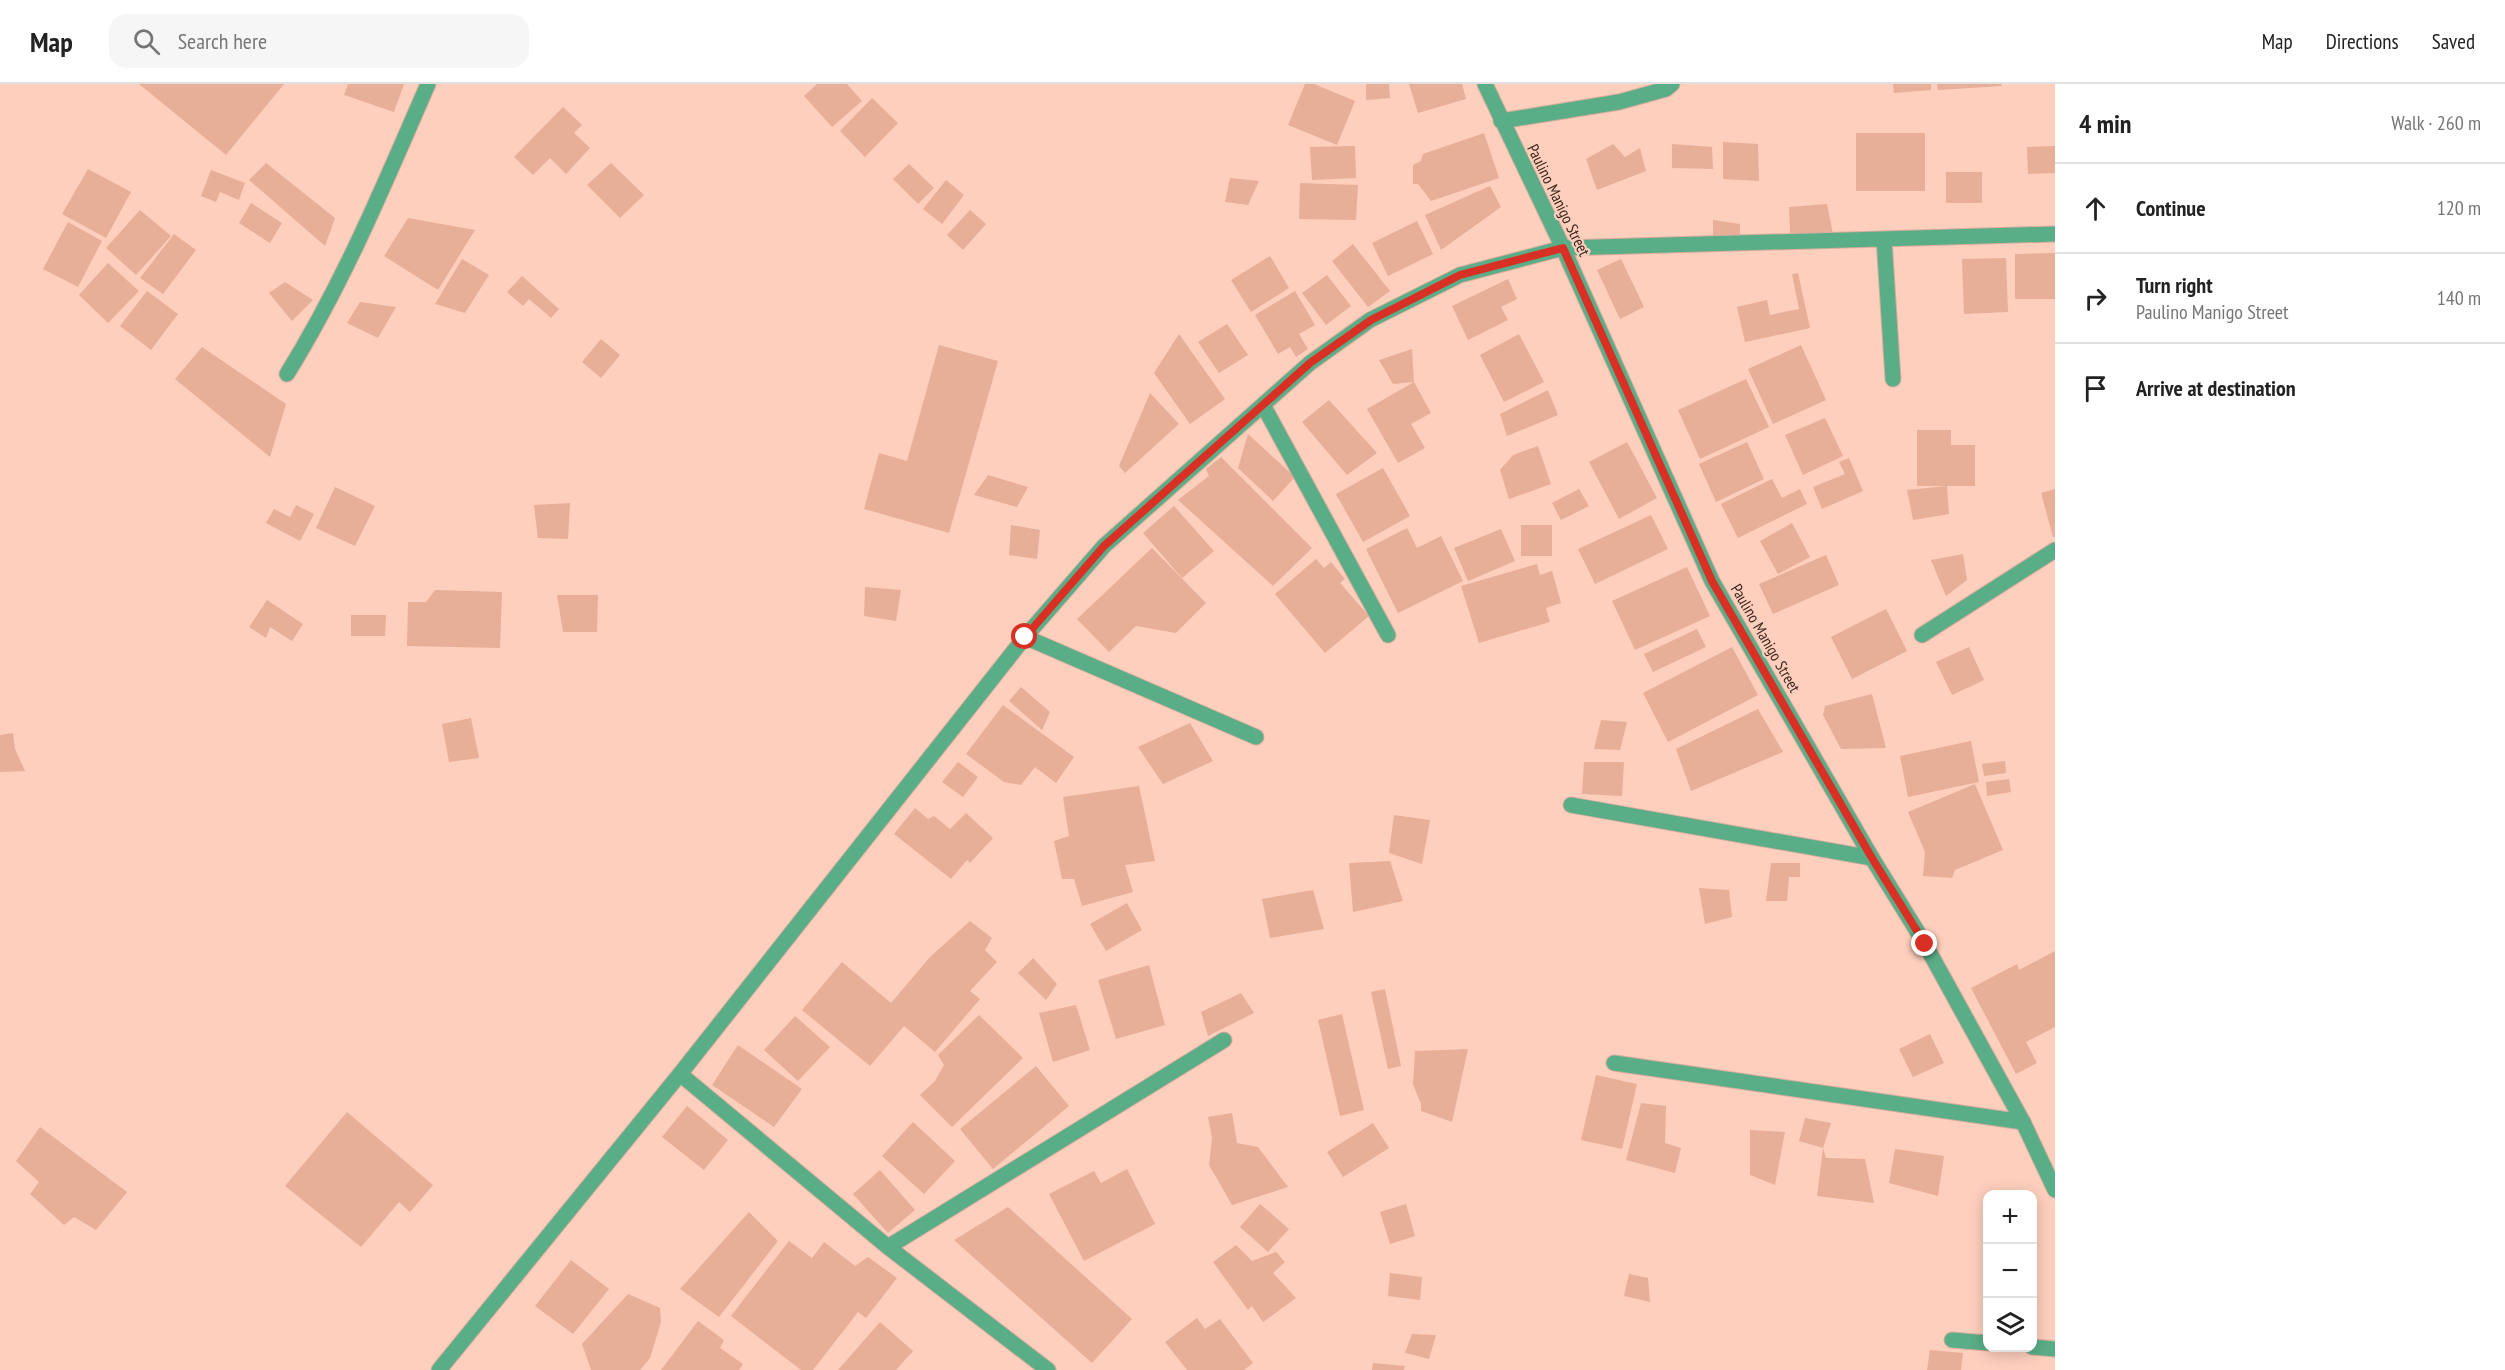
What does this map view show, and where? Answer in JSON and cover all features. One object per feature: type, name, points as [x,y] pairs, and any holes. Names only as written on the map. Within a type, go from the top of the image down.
[{"type":"street","points":[[287,374],[318,324],[347,267],[428,84]]},
{"type":"street","name":"Paulino Manigo Street","points":[[1485,84],[1563,248],[1712,581],[1872,858],[1925,944],[2023,1122],[2055,1190]]},
{"type":"street","points":[[1501,121],[1619,102],[1666,89],[1672,84]]},
{"type":"street","points":[[439,1370],[680,1074],[1025,637],[1104,546],[1310,363],[1371,320],[1460,275],[1563,248],[2055,234]]},
{"type":"street","points":[[1884,239],[1893,379]]},
{"type":"street","points":[[1263,405],[1388,635]]},
{"type":"street","points":[[1922,635],[2055,550]]},
{"type":"street","points":[[1025,637],[1256,737]]},
{"type":"street","points":[[1571,805],[1872,858]]},
{"type":"street","points":[[888,1247],[1224,1040]]},
{"type":"street","points":[[1614,1063],[2023,1122]]},
{"type":"street","points":[[680,1074],[888,1247],[1048,1370]]},
{"type":"street","points":[[1952,1340],[1983,1343]]},
{"type":"street","points":[[2037,1347],[2055,1349]]},
{"type":"building","points":[[139,84],[284,84],[226,155]]},
{"type":"building","points":[[348,84],[404,84],[394,112],[344,95]]},
{"type":"building","points":[[817,84],[847,84],[862,101],[832,127],[804,96]]},
{"type":"building","points":[[1305,84],[1314,84],[1355,101],[1337,145],[1288,125]]},
{"type":"building","points":[[1366,84],[1389,84],[1390,98],[1366,100]]},
{"type":"building","points":[[1409,84],[1462,84],[1466,99],[1418,113]]},
{"type":"building","points":[[1893,84],[1931,84],[1931,90],[1894,93]]},
{"type":"building","points":[[1937,84],[2001,84],[2002,86],[1938,90]]},
{"type":"building","points":[[872,98],[898,123],[865,157],[840,131]]},
{"type":"building","points":[[563,107],[582,125],[574,133],[590,148],[566,174],[550,158],[533,175],[514,157]]},
{"type":"building","points":[[1484,133],[1499,178],[1431,201],[1418,184],[1413,184],[1413,165],[1421,161],[1423,154]]},
{"type":"building","points":[[1856,133],[1925,133],[1925,191],[1856,191]]},
{"type":"building","points":[[1723,142],[1758,144],[1759,181],[1723,179]]},
{"type":"building","points":[[1613,144],[1625,157],[1640,148],[1646,171],[1597,190],[1586,159]]},
{"type":"building","points":[[1672,144],[1712,147],[1713,169],[1672,168]]},
{"type":"building","points":[[1355,146],[1356,178],[1312,180],[1310,147]]},
{"type":"building","points":[[2055,146],[2055,173],[2028,174],[2027,147]]},
{"type":"building","points":[[266,163],[335,218],[325,246],[249,180]]},
{"type":"building","points":[[611,163],[644,195],[620,218],[587,185]]},
{"type":"building","points":[[909,164],[934,188],[918,204],[893,179]]},
{"type":"building","points":[[88,169],[131,192],[106,238],[62,214]]},
{"type":"building","points":[[211,170],[245,183],[239,200],[220,192],[216,202],[201,196]]},
{"type":"building","points":[[1946,172],[1982,172],[1982,203],[1946,203]]},
{"type":"building","points":[[1230,178],[1259,181],[1248,205],[1225,202]]},
{"type":"building","points":[[946,180],[964,195],[942,224],[923,209]]},
{"type":"building","points":[[1300,183],[1358,185],[1356,220],[1299,219]]},
{"type":"building","points":[[1490,186],[1501,207],[1441,250],[1425,215]]},
{"type":"building","points":[[251,203],[282,223],[270,243],[239,223]]},
{"type":"building","points":[[1827,204],[1833,234],[1790,233],[1789,207]]},
{"type":"building","points":[[140,210],[171,236],[136,275],[106,248]]},
{"type":"building","points":[[970,210],[986,224],[963,250],[947,235]]},
{"type":"building","points":[[408,218],[475,230],[438,290],[384,256]]},
{"type":"building","points":[[1713,220],[1740,224],[1740,237],[1713,236]]},
{"type":"building","points":[[1417,221],[1433,254],[1388,276],[1372,243]]},
{"type":"building","points":[[68,222],[102,241],[78,287],[43,269]]},
{"type":"building","points":[[174,234],[196,250],[163,294],[140,278]]},
{"type":"building","points":[[1353,244],[1390,291],[1368,307],[1332,261]]},
{"type":"building","points":[[2055,253],[2055,299],[2015,299],[2015,254]]},
{"type":"building","points":[[1270,256],[1289,288],[1251,312],[1231,280]]},
{"type":"building","points":[[2006,258],[2008,312],[1964,314],[1962,259]]},
{"type":"building","points":[[462,259],[489,275],[465,313],[435,304]]},
{"type":"building","points":[[1621,259],[1644,307],[1620,319],[1597,270]]},
{"type":"building","points":[[108,263],[139,291],[108,323],[79,295]]},
{"type":"building","points":[[1798,273],[1810,328],[1745,342],[1737,307],[1767,300],[1770,315],[1799,309],[1792,274]]},
{"type":"building","points":[[1327,275],[1351,306],[1326,325],[1302,293]]},
{"type":"building","points":[[522,276],[559,309],[551,318],[529,299],[523,306],[507,292]]},
{"type":"building","points":[[1508,279],[1517,299],[1501,307],[1508,320],[1468,340],[1452,306]]},
{"type":"building","points":[[285,282],[313,300],[292,321],[269,293]]},
{"type":"building","points":[[147,291],[178,314],[151,350],[120,326]]},
{"type":"building","points":[[1295,291],[1315,325],[1299,334],[1308,349],[1296,357],[1290,347],[1278,354],[1255,315]]},
{"type":"building","points":[[360,302],[396,307],[378,338],[347,323]]},
{"type":"building","points":[[1227,324],[1248,355],[1219,373],[1198,342]]},
{"type":"building","points":[[1179,334],[1225,399],[1190,424],[1154,373]]},
{"type":"building","points":[[1519,334],[1544,382],[1504,402],[1480,355]]},
{"type":"building","points":[[601,339],[620,355],[601,378],[582,362]]},
{"type":"building","points":[[939,345],[998,361],[949,533],[864,509],[879,453],[907,461]]},
{"type":"building","points":[[1801,345],[1826,400],[1773,424],[1748,369]]},
{"type":"building","points":[[202,347],[286,404],[270,457],[175,379]]},
{"type":"building","points":[[1412,349],[1414,382],[1393,384],[1379,360]]},
{"type":"building","points":[[1746,379],[1769,427],[1700,459],[1678,410]]},
{"type":"building","points":[[1414,382],[1431,413],[1411,424],[1425,448],[1398,463],[1367,409]]},
{"type":"building","points":[[1548,390],[1558,415],[1507,436],[1500,414]]},
{"type":"building","points":[[1150,393],[1179,424],[1125,473],[1119,466]]},
{"type":"building","points":[[1329,400],[1377,453],[1347,475],[1302,422]]},
{"type":"building","points":[[1825,418],[1843,456],[1803,475],[1785,435]]},
{"type":"building","points":[[1917,430],[1951,430],[1951,445],[1975,445],[1975,486],[1917,486]]},
{"type":"building","points":[[1248,434],[1295,477],[1273,501],[1238,468]]},
{"type":"building","points":[[1627,442],[1657,498],[1619,519],[1589,462]]},
{"type":"building","points":[[1747,442],[1764,479],[1716,502],[1699,464]]},
{"type":"building","points":[[1538,446],[1551,484],[1509,499],[1500,470],[1513,455]]},
{"type":"building","points":[[1221,457],[1312,548],[1273,586],[1178,500],[1209,476],[1206,469]]},
{"type":"building","points":[[1849,458],[1863,491],[1822,509],[1813,487],[1845,474],[1839,462]]},
{"type":"building","points":[[1383,468],[1410,516],[1363,542],[1336,494]]},
{"type":"building","points":[[988,475],[1028,487],[1017,507],[974,495]]},
{"type":"building","points":[[1772,479],[1782,498],[1800,489],[1807,504],[1738,538],[1721,504]]},
{"type":"building","points":[[1947,486],[1949,514],[1913,520],[1907,490]]},
{"type":"building","points":[[335,487],[375,506],[355,546],[316,528]]},
{"type":"building","points":[[1579,489],[1589,506],[1561,520],[1552,503]]},
{"type":"building","points":[[2055,489],[2055,537],[2053,537],[2041,493]]},
{"type":"building","points":[[570,503],[568,539],[538,538],[534,505]]},
{"type":"building","points":[[296,505],[314,514],[300,541],[266,523],[274,509],[290,517]]},
{"type":"building","points":[[1174,506],[1214,551],[1182,578],[1143,533]]},
{"type":"building","points":[[1651,515],[1668,549],[1595,584],[1578,549]]},
{"type":"building","points":[[1792,523],[1810,557],[1778,574],[1760,541]]},
{"type":"building","points":[[1011,525],[1040,530],[1037,559],[1009,555]]},
{"type":"building","points":[[1521,525],[1552,525],[1552,556],[1521,556]]},
{"type":"building","points":[[1407,528],[1417,548],[1441,536],[1463,581],[1398,613],[1366,549]]},
{"type":"building","points":[[1501,529],[1515,561],[1468,581],[1454,548]]},
{"type":"building","points":[[1152,548],[1206,603],[1176,633],[1136,626],[1109,652],[1077,619]]},
{"type":"building","points":[[1963,554],[1967,580],[1946,596],[1931,560]]},
{"type":"building","points":[[1826,555],[1839,585],[1773,614],[1759,584]]},
{"type":"building","points":[[1316,559],[1324,568],[1331,562],[1345,579],[1340,583],[1369,616],[1325,653],[1275,594]]},
{"type":"building","points":[[1537,564],[1540,575],[1552,571],[1561,603],[1546,608],[1550,622],[1479,643],[1461,586]]},
{"type":"building","points":[[1687,567],[1710,616],[1635,650],[1612,601]]},
{"type":"building","points":[[865,587],[901,590],[896,621],[864,616]]},
{"type":"building","points":[[435,590],[502,592],[500,648],[407,646],[408,602],[426,602]]},
{"type":"building","points":[[557,595],[598,595],[597,632],[563,632]]},
{"type":"building","points":[[267,600],[303,624],[292,641],[270,627],[266,638],[249,627]]},
{"type":"building","points":[[1886,609],[1907,651],[1852,679],[1831,637]]},
{"type":"building","points":[[351,615],[386,615],[385,636],[351,636]]},
{"type":"building","points":[[1697,629],[1706,647],[1653,672],[1644,654]]},
{"type":"building","points":[[1732,647],[1758,695],[1668,742],[1643,693]]},
{"type":"building","points":[[1969,647],[1984,680],[1952,695],[1936,662]]},
{"type":"building","points":[[1021,687],[1050,712],[1042,730],[1009,701]]},
{"type":"building","points":[[1872,694],[1886,748],[1841,749],[1823,715],[1825,706]]},
{"type":"building","points":[[1003,705],[1074,757],[1056,783],[1035,767],[1021,785],[1004,782],[966,754]]},
{"type":"building","points":[[1758,709],[1783,752],[1691,791],[1676,749]]},
{"type":"building","points":[[471,718],[479,758],[449,762],[442,724]]},
{"type":"building","points":[[1601,720],[1627,722],[1620,750],[1594,749]]},
{"type":"building","points":[[1190,723],[1213,761],[1163,784],[1138,747]]},
{"type":"building","points":[[13,733],[15,749],[25,771],[0,772],[0,735]]},
{"type":"building","points":[[1971,741],[1979,782],[1908,797],[1900,756]]},
{"type":"building","points":[[2005,761],[2006,773],[1984,776],[1982,764]]},
{"type":"building","points":[[958,762],[978,777],[963,797],[942,782]]},
{"type":"building","points":[[1584,762],[1624,762],[1622,796],[1582,794]]},
{"type":"building","points":[[2009,779],[2011,792],[1987,796],[1986,782]]},
{"type":"building","points":[[1975,784],[2003,850],[1955,870],[1952,878],[1923,876],[1925,852],[1908,812]]},
{"type":"building","points":[[1139,786],[1155,861],[1125,865],[1133,892],[1082,906],[1074,879],[1062,879],[1054,841],[1069,836],[1063,797]]},
{"type":"building","points":[[915,808],[928,819],[934,816],[950,829],[966,813],[993,838],[970,863],[967,860],[951,879],[894,834]]},
{"type":"building","points":[[1394,815],[1430,820],[1422,864],[1389,853]]},
{"type":"building","points":[[1390,861],[1403,901],[1353,912],[1349,863]]},
{"type":"building","points":[[1771,863],[1800,863],[1800,877],[1789,877],[1787,901],[1766,901]]},
{"type":"building","points":[[1699,888],[1729,890],[1732,917],[1705,924]]},
{"type":"building","points":[[1313,890],[1324,929],[1270,938],[1262,899]]},
{"type":"building","points":[[1127,903],[1142,930],[1106,951],[1090,924]]},
{"type":"building","points":[[970,921],[992,938],[985,950],[997,962],[970,991],[980,999],[935,1052],[904,1026],[870,1066],[802,1010],[842,962],[891,1003],[930,957]]},
{"type":"building","points":[[2055,951],[2055,1027],[2026,1042],[2037,1063],[2016,1074],[1971,988],[2017,964],[2019,970]]},
{"type":"building","points":[[1033,958],[1057,984],[1046,1000],[1018,973]]},
{"type":"building","points":[[1149,965],[1165,1025],[1116,1039],[1098,980]]},
{"type":"building","points":[[1385,989],[1401,1066],[1388,1069],[1371,992]]},
{"type":"building","points":[[1241,993],[1254,1013],[1208,1036],[1201,1012]]},
{"type":"building","points":[[1076,1005],[1090,1050],[1053,1062],[1039,1013]]},
{"type":"building","points":[[1342,1014],[1364,1110],[1340,1116],[1318,1020]]},
{"type":"building","points":[[979,1015],[1023,1058],[952,1127],[920,1095],[935,1081],[944,1065],[938,1055]]},
{"type":"building","points":[[795,1016],[830,1047],[798,1081],[764,1050]]},
{"type":"building","points":[[1930,1034],[1944,1063],[1913,1077],[1899,1049]]},
{"type":"building","points":[[738,1045],[802,1089],[774,1127],[712,1085]]},
{"type":"building","points":[[1468,1049],[1452,1122],[1421,1111],[1421,1104],[1413,1084],[1415,1051]]},
{"type":"building","points":[[1036,1066],[1069,1106],[993,1169],[960,1129]]},
{"type":"building","points":[[1596,1075],[1637,1084],[1622,1149],[1581,1140]]},
{"type":"building","points":[[1641,1103],[1666,1106],[1665,1143],[1681,1148],[1675,1173],[1626,1160]]},
{"type":"building","points":[[687,1106],[728,1140],[704,1170],[662,1137]]},
{"type":"building","points":[[347,1112],[433,1185],[410,1212],[399,1202],[361,1247],[285,1186]]},
{"type":"building","points":[[1232,1113],[1237,1143],[1258,1147],[1288,1187],[1232,1205],[1209,1165],[1212,1138],[1208,1117]]},
{"type":"building","points":[[1805,1118],[1831,1123],[1823,1148],[1799,1141]]},
{"type":"building","points":[[913,1122],[955,1161],[924,1194],[882,1156]]},
{"type":"building","points":[[1373,1123],[1389,1148],[1343,1177],[1327,1152]]},
{"type":"building","points":[[40,1127],[127,1192],[96,1230],[74,1217],[64,1225],[30,1194],[39,1182],[16,1161]]},
{"type":"building","points":[[1750,1130],[1785,1132],[1775,1185],[1750,1175]]},
{"type":"building","points":[[1823,1148],[1826,1158],[1865,1159],[1874,1203],[1817,1196]]},
{"type":"building","points":[[1895,1149],[1944,1156],[1938,1196],[1889,1183]]},
{"type":"building","points":[[1127,1169],[1155,1224],[1084,1261],[1049,1194],[1094,1171],[1101,1183]]},
{"type":"building","points":[[880,1170],[915,1210],[888,1233],[853,1194]]},
{"type":"building","points":[[1260,1204],[1289,1229],[1268,1252],[1240,1227]]},
{"type":"building","points":[[1406,1204],[1415,1236],[1390,1244],[1380,1212]]},
{"type":"building","points":[[1008,1207],[1132,1319],[1092,1363],[954,1240]]},
{"type":"building","points":[[749,1212],[778,1241],[719,1317],[680,1289]]},
{"type":"building","points":[[789,1241],[812,1258],[824,1242],[855,1266],[868,1257],[897,1278],[866,1318],[858,1312],[813,1370],[801,1370],[731,1316]]},
{"type":"building","points":[[1236,1245],[1252,1261],[1276,1252],[1285,1262],[1273,1273],[1296,1298],[1263,1322],[1252,1306],[1248,1310],[1213,1262]]},
{"type":"building","points":[[571,1260],[609,1289],[573,1334],[535,1306]]},
{"type":"building","points":[[1390,1273],[1422,1277],[1420,1300],[1388,1296]]},
{"type":"building","points":[[1629,1274],[1648,1278],[1650,1302],[1624,1296]]},
{"type":"building","points":[[628,1294],[660,1308],[661,1322],[650,1358],[640,1370],[591,1370],[582,1344]]},
{"type":"building","points":[[1197,1318],[1205,1329],[1220,1319],[1253,1363],[1244,1370],[1187,1370],[1165,1342]]},
{"type":"building","points":[[698,1321],[724,1340],[720,1348],[743,1364],[739,1370],[661,1370]]},
{"type":"building","points":[[880,1322],[913,1351],[896,1370],[838,1370]]},
{"type":"building","points":[[1412,1334],[1436,1335],[1429,1359],[1405,1353]]},
{"type":"building","points":[[1930,1350],[1963,1353],[1961,1370],[1927,1370]]},
{"type":"building","points":[[1373,1363],[1405,1366],[1404,1370],[1372,1370]]},
{"type":"route","points":[[1025,637],[1104,546],[1310,363],[1371,320],[1460,275],[1563,248],[1712,581],[1872,858],[1925,944]]}]
